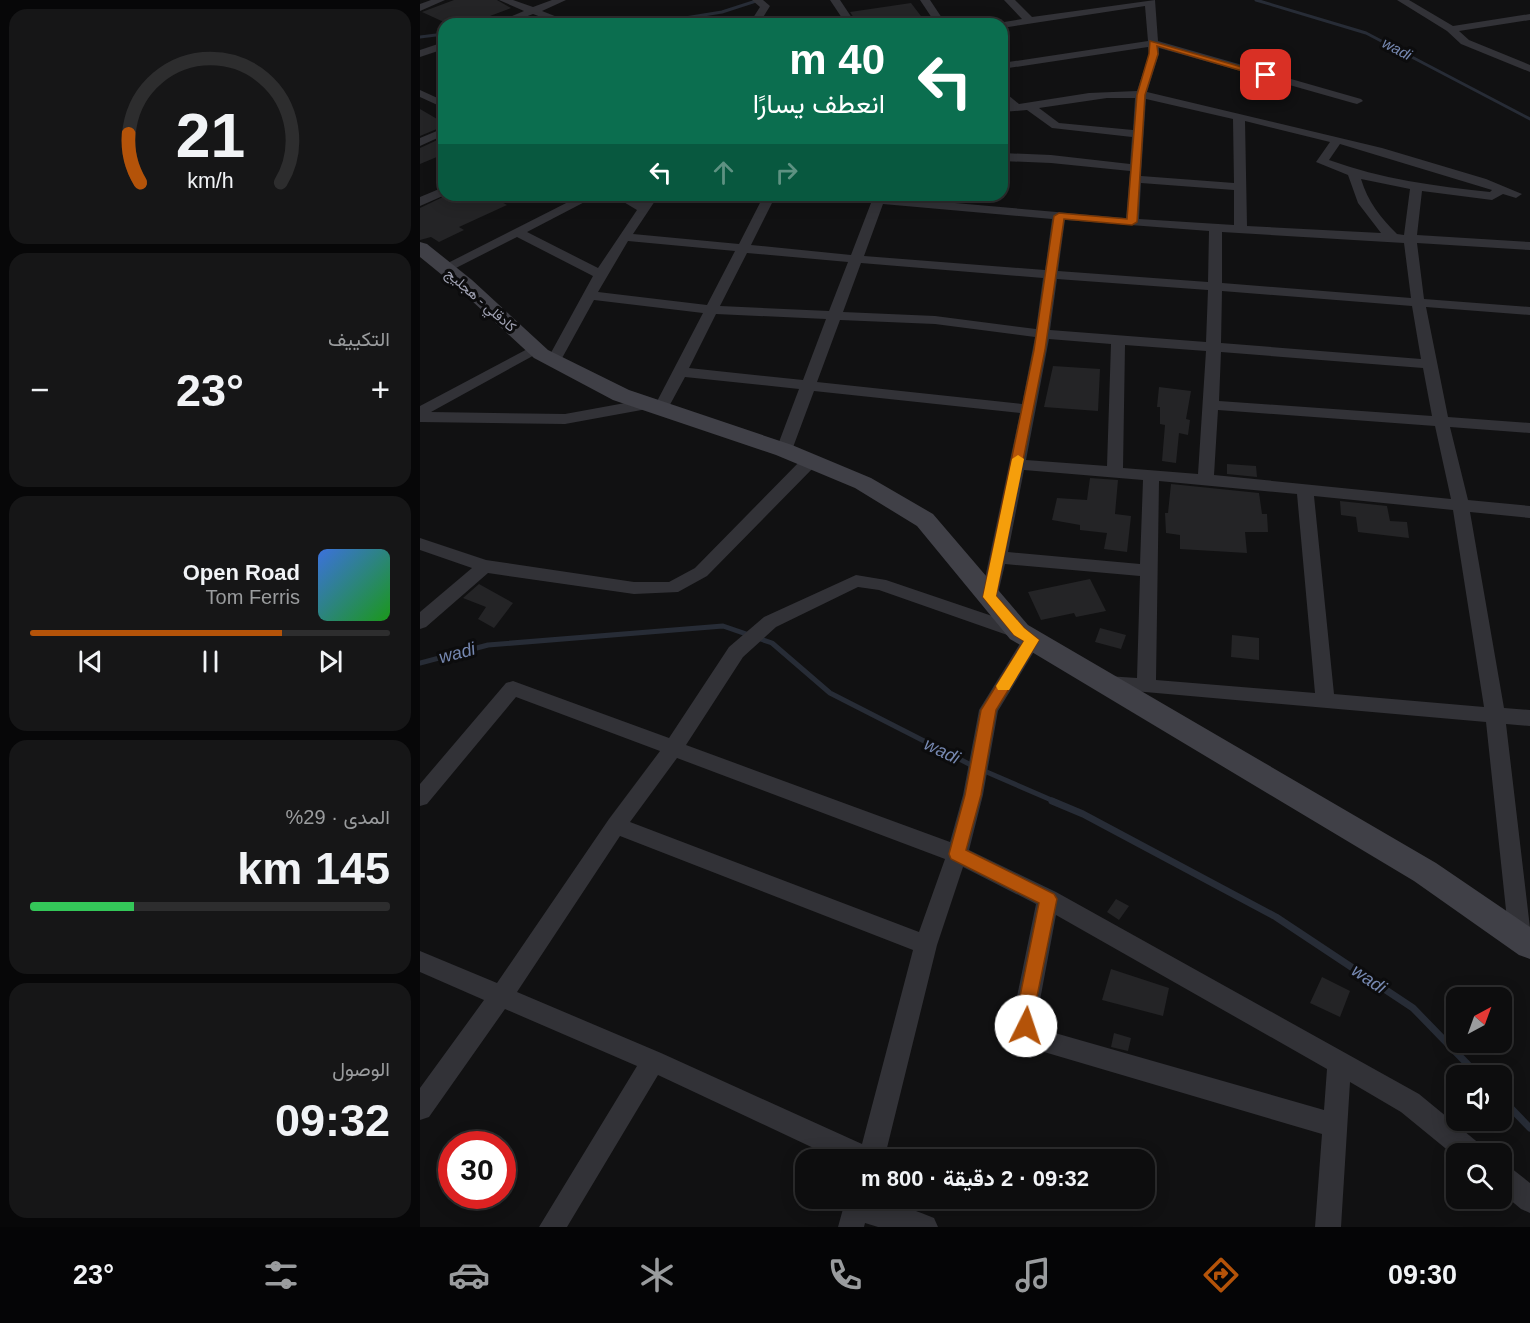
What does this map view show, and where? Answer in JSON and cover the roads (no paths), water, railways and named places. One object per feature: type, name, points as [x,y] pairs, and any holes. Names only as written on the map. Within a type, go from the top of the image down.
[{"type":"street","points":[[420,8],[440,0]]},
{"type":"street","points":[[504,0],[552,18]]},
{"type":"street","points":[[514,18],[561,0]]},
{"type":"street","points":[[757,0],[765,6],[758,18]]},
{"type":"street","points":[[835,0],[846,18]]},
{"type":"street","points":[[925,0],[937,18]]},
{"type":"street","points":[[1009,0],[1029,20]]},
{"type":"street","points":[[1402,0],[1451,29],[1465,42],[1530,69]]},
{"type":"street","points":[[1008,24],[1150,1],[1154,54],[1141,95],[1132,222]]},
{"type":"street","points":[[1451,29],[1530,17]]},
{"type":"street","points":[[420,42],[438,47]]},
{"type":"street","points":[[1008,65],[1153,43],[1357,101]]},
{"type":"street","points":[[420,54],[438,47]]},
{"type":"street","points":[[420,93],[438,102]]},
{"type":"street","points":[[1008,109],[1032,107],[1081,96],[1141,95],[1239,116],[1441,167],[1516,195]]},
{"type":"street","points":[[1008,99],[1017,108]]},
{"type":"street","points":[[1032,107],[1056,126],[1138,134]]},
{"type":"street","points":[[1239,116],[1241,229]]},
{"type":"street","points":[[420,142],[438,134]]},
{"type":"street","points":[[1337,140],[1322,162],[1354,175],[1416,187],[1492,196],[1502,189]]},
{"type":"street","points":[[1008,157],[1051,159],[1240,187]]},
{"type":"street","points":[[1354,175],[1360,198],[1369,213],[1402,239]]},
{"type":"street","points":[[1416,187],[1402,239],[1419,302],[1461,505],[1495,715],[1525,942]]},
{"type":"street","points":[[420,202],[438,194]]},
{"type":"street","points":[[445,268],[580,201]]},
{"type":"street","points":[[630,201],[645,209]]},
{"type":"street","points":[[420,414],[543,354],[590,295],[650,201]]},
{"type":"street","points":[[420,414],[565,419],[654,406],[680,372],[767,201]]},
{"type":"street","points":[[784,450],[878,201]]},
{"type":"street","points":[[952,201],[1059,216],[1132,222],[1530,246]]},
{"type":"street","points":[[990,597],[1042,334],[1059,216]]},
{"type":"street","points":[[1206,480],[1214,349],[1216,228]]},
{"type":"street","points":[[516,232],[601,275]]},
{"type":"street","points":[[625,237],[856,259],[1530,311]]},
{"type":"street","name":"كادقلي - هجليج","points":[[420,248],[543,354],[621,395],[784,450],[863,483],[925,520],[1025,636],[1425,872],[1525,942]]},
{"type":"street","points":[[590,295],[711,310],[935,321],[1118,341],[1430,364]]},
{"type":"street","points":[[1115,472],[1118,341]]},
{"type":"street","points":[[680,372],[1028,409]]},
{"type":"street","points":[[1211,405],[1530,428]]},
{"type":"street","points":[[420,544],[485,566],[634,588],[672,588],[701,572],[810,461]]},
{"type":"street","points":[[1017,464],[1530,512]]},
{"type":"street","points":[[1146,686],[1151,475]]},
{"type":"street","points":[[1305,490],[1325,701]]},
{"type":"street","points":[[998,557],[1149,571]]},
{"type":"street","points":[[420,622],[485,566]]},
{"type":"street","points":[[420,1107],[501,996],[616,825],[675,746],[736,652],[770,622],[856,581],[891,588],[1025,636],[989,710],[973,795],[957,854],[926,945],[872,1149]]},
{"type":"street","points":[[1105,683],[1530,718]]},
{"type":"street","points":[[420,798],[513,688],[675,746],[957,854],[1048,899],[1410,1103],[1459,1143]]},
{"type":"street","points":[[616,825],[926,945]]},
{"type":"street","points":[[1048,899],[1024,1016],[1028,1033],[1035,1038],[1335,1126]]},
{"type":"street","points":[[420,961],[653,1060],[845,1149]]},
{"type":"street","points":[[552,1227],[653,1060]]},
{"type":"street","points":[[1328,1227],[1339,1065]]},
{"type":"street","points":[[1512,1185],[1530,1200]]},
{"type":"street","points":[[855,1211],[925,1227]]},
{"type":"waterway","points":[[685,18],[722,12],[759,0]]},
{"type":"waterway","name":"wadi","points":[[1256,0],[1366,33],[1530,119]]},
{"type":"waterway","points":[[420,37],[438,35]]},
{"type":"waterway","name":"wadi","points":[[420,663],[488,645],[723,626],[772,643],[830,693],[973,766]]},
{"type":"waterway","name":"wadi","points":[[982,770],[1056,802]]},
{"type":"waterway","name":"wadi","points":[[1052,801],[1083,814],[1276,917],[1413,1008],[1468,1065]]},
{"type":"waterway","name":"wadi","points":[[1512,1109],[1530,1128]]}]
